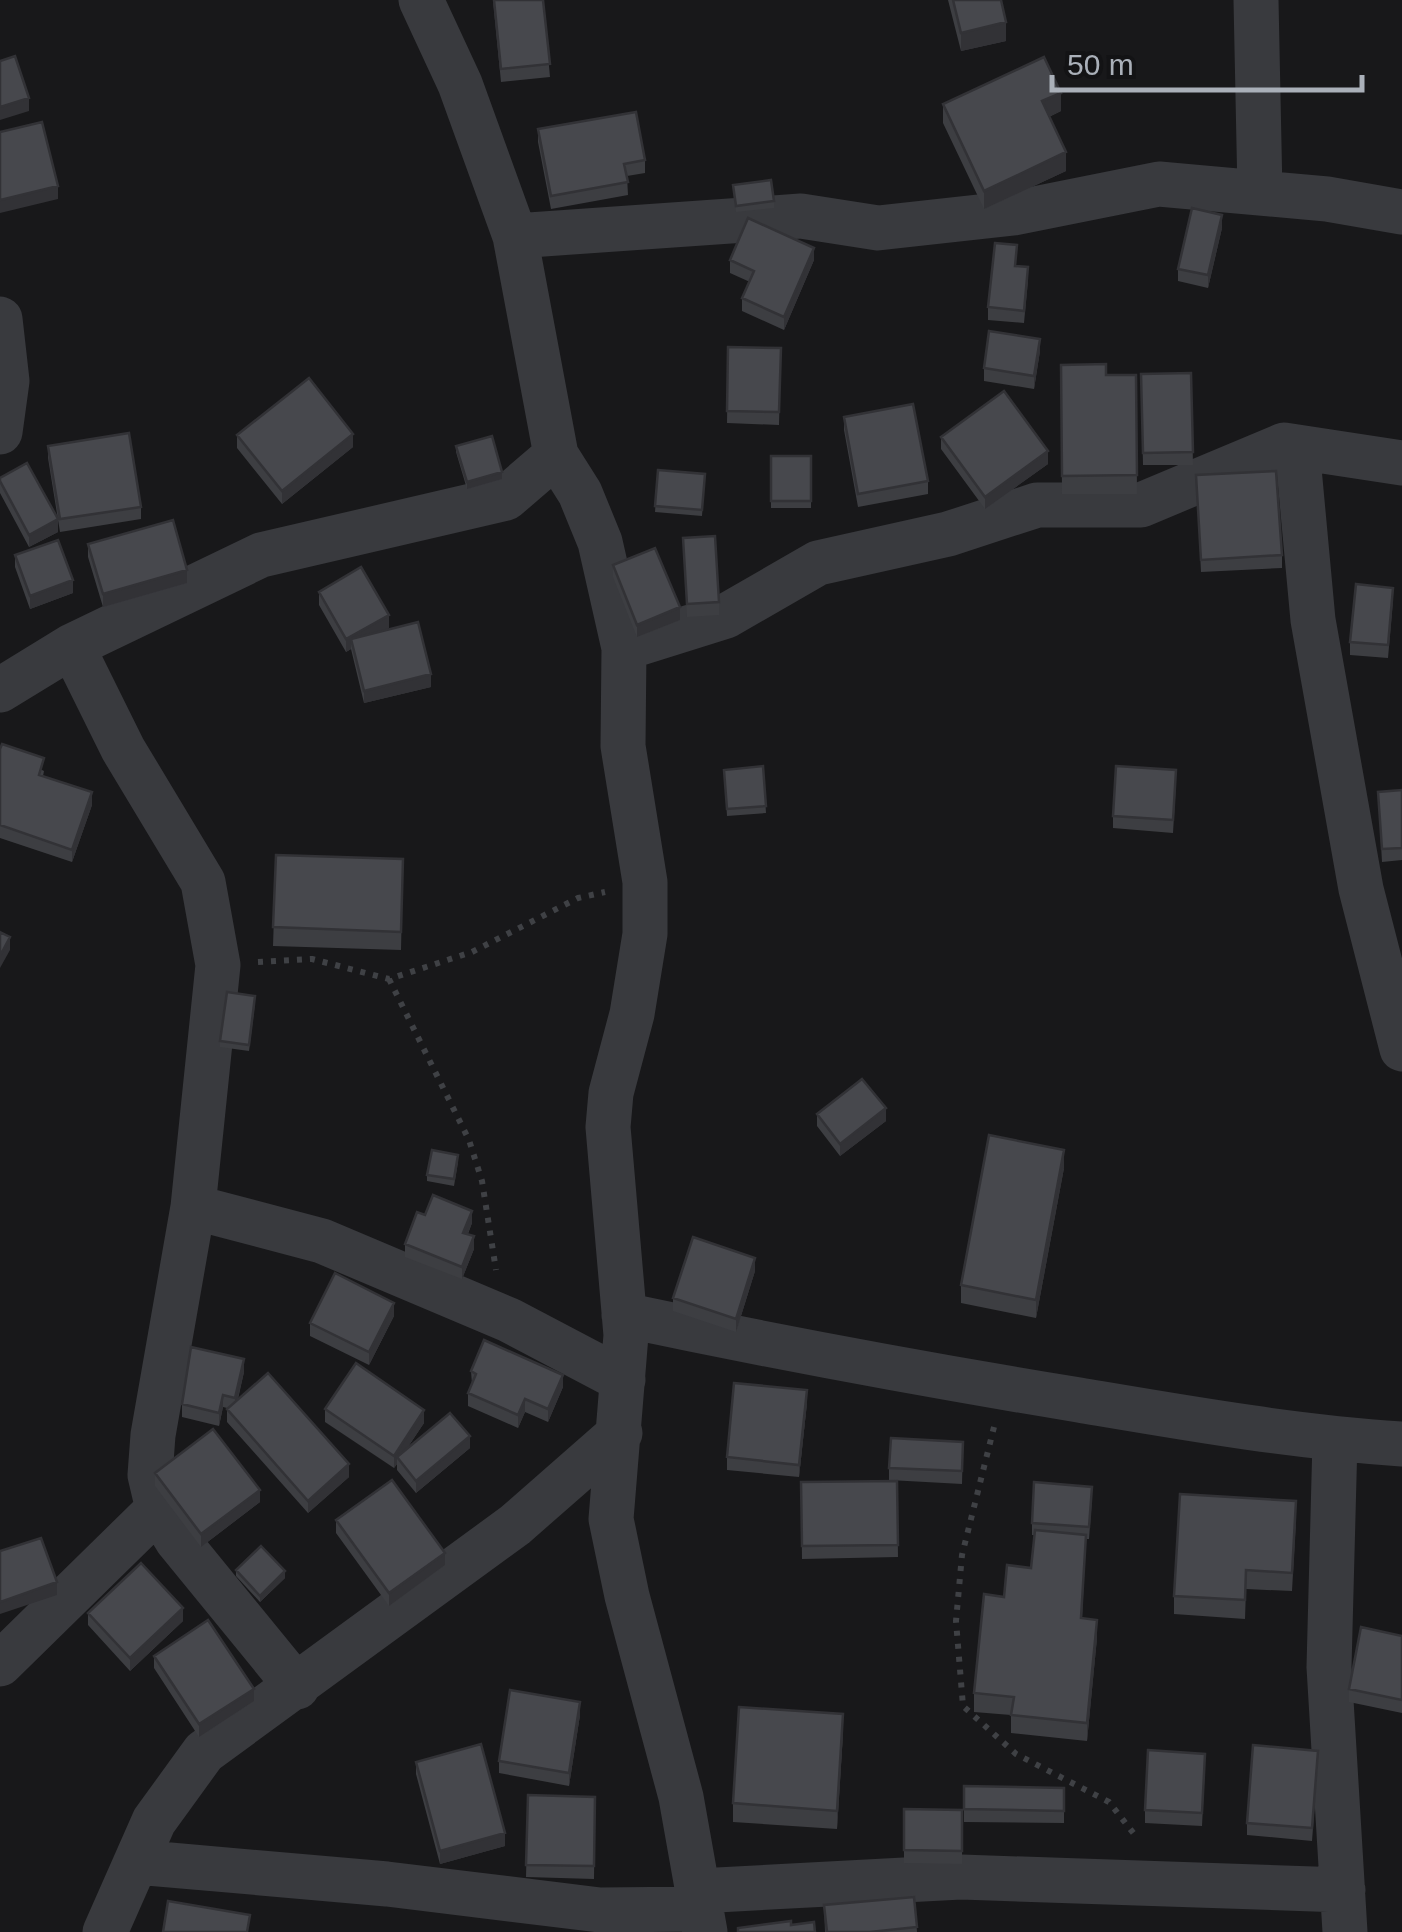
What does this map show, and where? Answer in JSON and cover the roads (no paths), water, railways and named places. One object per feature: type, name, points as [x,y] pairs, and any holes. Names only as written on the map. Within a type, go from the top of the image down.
[{"type":"street","points":[[422,0],[474,120],[515,236],[556,455],[580,493],[600,542],[624,648],[623,746],[645,882],[639,972],[611,1093],[608,1126],[624,1315],[624,1380],[611,1519],[682,1797],[702,1910]]},
{"type":"street","points":[[1256,0],[1260,193]]},
{"type":"street","points":[[515,236],[802,216],[878,228],[1014,213],[1160,184],[1402,212]]},
{"type":"street","points":[[0,319],[7,381],[0,432]]},
{"type":"street","points":[[624,648],[726,616],[818,563],[948,534],[1037,505],[1141,505],[1284,445],[1402,463]]},
{"type":"street","points":[[1297,447],[1313,620],[1360,889],[1402,1046]]},
{"type":"street","points":[[0,690],[72,646],[260,555],[506,498],[556,455]]},
{"type":"street","points":[[72,646],[123,749],[203,882],[218,965],[193,1207],[152,1435],[150,1475],[158,1509],[177,1540],[297,1687]]},
{"type":"street","points":[[193,1207],[322,1241],[509,1320],[624,1380]]},
{"type":"street","points":[[624,1315],[840,1360],[1004,1388],[1335,1440],[1402,1444]]},
{"type":"street","points":[[105,1932],[154,1822],[204,1752],[515,1525],[620,1432]]},
{"type":"street","points":[[136,1862],[388,1884],[600,1910],[702,1910],[961,1877],[1172,1884],[1344,1911],[1330,1667],[1335,1440]]},
{"type":"street","points":[[0,1664],[158,1509]]}]
